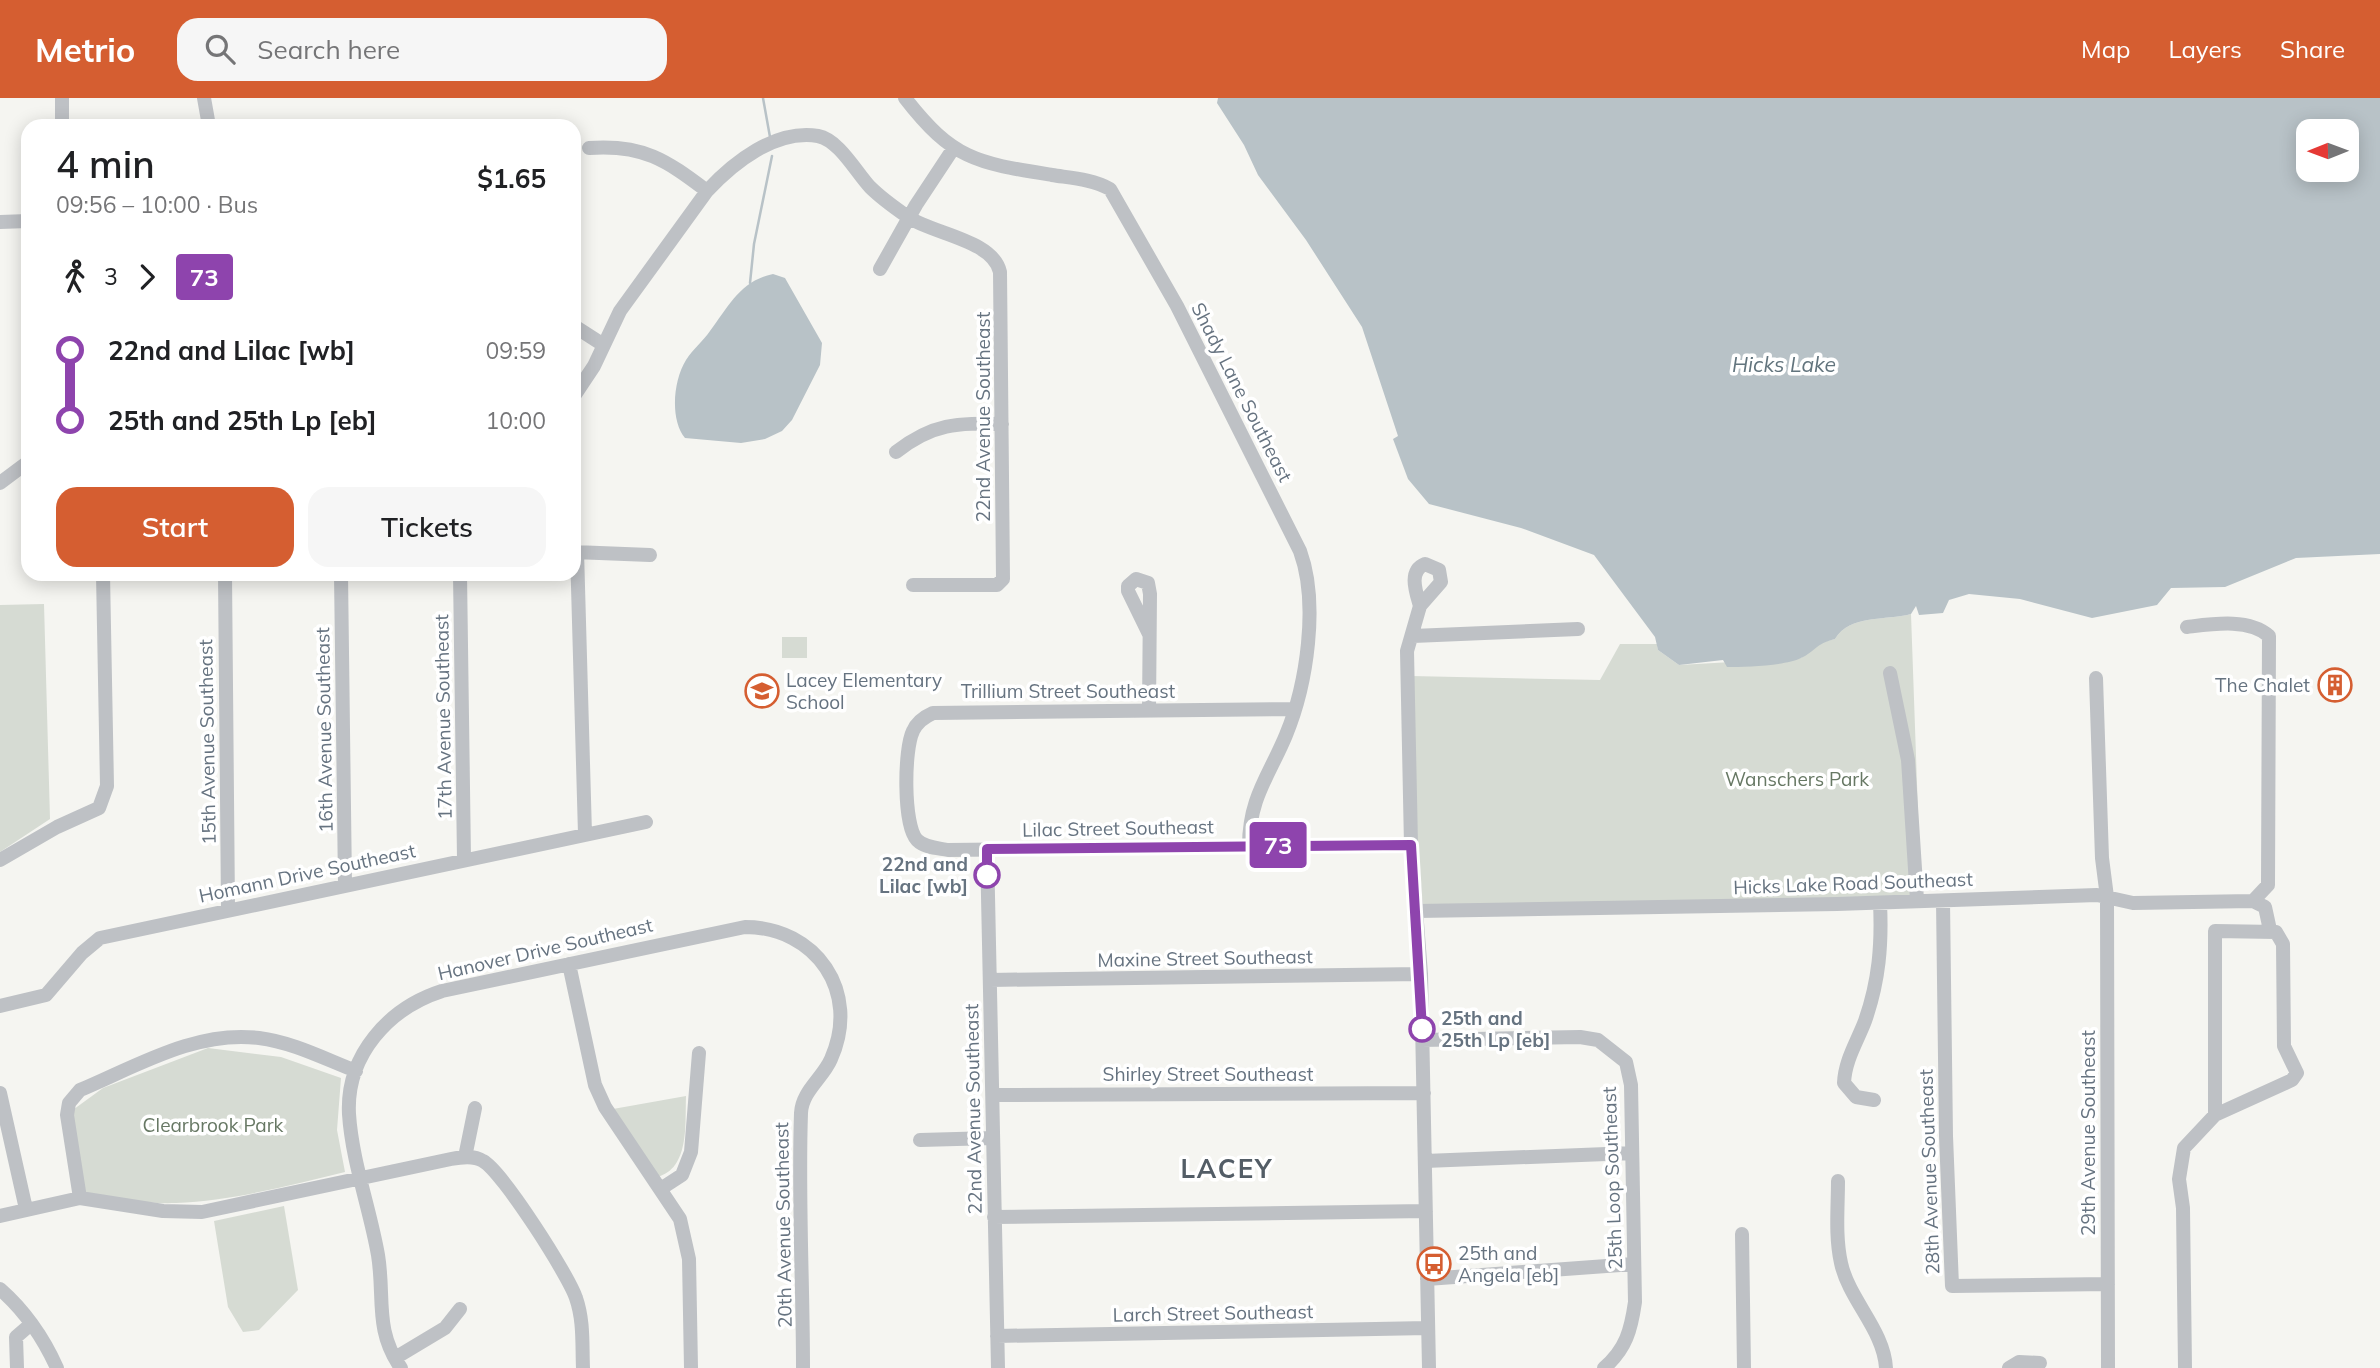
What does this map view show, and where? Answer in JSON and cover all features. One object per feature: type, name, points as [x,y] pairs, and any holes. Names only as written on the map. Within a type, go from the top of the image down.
[{"type":"street","points":[[62,98],[62,119]]},
{"type":"street","points":[[204,98],[208,119]]},
{"type":"street","name":"Shady Lane Southeast","points":[[905,98],[935,134],[953,149],[994,165],[1093,182],[1110,188],[1177,306],[1300,551],[1308,587],[1303,676],[1285,738],[1258,788],[1249,821],[1249,846]]},
{"type":"street","points":[[581,386],[594,366],[620,311],[707,191],[734,163],[761,147],[818,136],[828,139],[873,189],[909,218]]},
{"type":"street","points":[[589,148],[623,148],[653,154],[707,191]]},
{"type":"street","points":[[880,269],[953,149]]},
{"type":"street","name":"22nd Avenue Southeast","points":[[909,218],[976,246],[994,257],[998,264],[1001,285],[1003,579],[997,585],[913,585]]},
{"type":"street","points":[[0,222],[21,221]]},
{"type":"street","points":[[581,330],[603,344]]},
{"type":"street","points":[[896,453],[914,439],[943,426],[1002,424]]},
{"type":"street","points":[[0,483],[21,467]]},
{"type":"street","points":[[581,552],[649,555]]},
{"type":"street","points":[[0,860],[57,827],[89,815],[104,802],[107,786],[103,581]]},
{"type":"street","name":"15th Avenue Southeast","points":[[225,581],[228,909]]},
{"type":"street","name":"16th Avenue Southeast","points":[[341,581],[345,885]]},
{"type":"street","name":"17th Avenue Southeast","points":[[460,581],[464,859]]},
{"type":"street","points":[[577,581],[585,834]]},
{"type":"street","points":[[1420,606],[1407,650],[1406,675],[1411,845],[1421,974],[1429,1368]]},
{"type":"street","points":[[2188,628],[2218,623],[2261,629],[2269,636],[2268,885],[2253,901],[2265,907],[2270,930]]},
{"type":"street","points":[[1413,636],[1578,629]]},
{"type":"street","points":[[1149,634],[1149,710]]},
{"type":"street","points":[[1890,673],[1908,760],[1917,901]]},
{"type":"street","name":"29th Avenue Southeast","points":[[2096,678],[2102,858],[2107,897],[2108,1368]]},
{"type":"street","name":"Trillium Street Southeast","points":[[908,794],[909,740],[917,723],[933,713],[1295,709]]},
{"type":"street","name":"Lilac Street Southeast","points":[[908,794],[911,828],[917,839],[928,846],[948,850],[1411,845]]},
{"type":"street","name":"Homann Drive Southeast","points":[[0,1006],[46,995],[82,953],[100,938],[646,822]]},
{"type":"street","name":"22nd Avenue Southeast","points":[[987,849],[998,1368]]},
{"type":"street","name":"Hicks Lake Road Southeast","points":[[1417,911],[2107,897],[2133,903],[2253,901]]},
{"type":"street","name":"28th Avenue Southeast","points":[[1943,901],[1947,1012],[1945,1109],[1952,1286],[2108,1284]]},
{"type":"street","points":[[1874,1100],[1856,1097],[1844,1083],[1847,1062],[1865,1022],[1881,965],[1880,903]]},
{"type":"street","name":"Hanover Drive Southeast","points":[[362,1177],[349,1114],[356,1071],[376,1033],[421,998],[730,928],[762,927],[795,938],[821,960],[830,973],[840,1009]]},
{"type":"street","points":[[2185,1368],[2183,1208],[2179,1168],[2189,1140],[2216,1115],[2292,1080],[2297,1073],[2284,1046],[2282,939],[2270,930],[2215,931],[2216,1115]]},
{"type":"street","points":[[569,964],[595,1085],[605,1108],[662,1188],[680,1219],[689,1259],[691,1368]]},
{"type":"street","name":"Maxine Street Southeast","points":[[990,980],[1421,974]]},
{"type":"street","name":"20th Avenue Southeast","points":[[803,1368],[801,1107],[832,1057],[841,1026],[840,1009]]},
{"type":"street","points":[[80,1198],[67,1115],[69,1103],[80,1090],[201,1040],[233,1037],[261,1038],[290,1046],[356,1071]]},
{"type":"street","name":"25th Loop Southeast","points":[[1422,1040],[1580,1037],[1598,1040],[1626,1062],[1630,1085],[1635,1302],[1631,1332],[1619,1354],[1604,1368]]},
{"type":"street","points":[[662,1188],[682,1175],[691,1152],[699,1053]]},
{"type":"street","points":[[0,1093],[26,1209]]},
{"type":"street","name":"Shirley Street Southeast","points":[[993,1095],[1424,1093]]},
{"type":"street","points":[[465,1157],[475,1108]]},
{"type":"street","points":[[920,1140],[993,1138]]},
{"type":"street","points":[[1425,1161],[1632,1153]]},
{"type":"street","points":[[1,1211],[80,1198],[163,1211],[202,1212],[465,1157],[482,1160],[502,1179],[576,1296],[582,1328],[583,1368]]},
{"type":"street","points":[[362,1177],[379,1258],[385,1340],[398,1363],[445,1328],[460,1309]]},
{"type":"street","points":[[1838,1181],[1841,1264],[1882,1346],[1886,1368]]},
{"type":"street","points":[[994,1217],[1426,1211]]},
{"type":"street","points":[[1742,1234],[1744,1368]]},
{"type":"street","points":[[1427,1279],[1634,1264]]},
{"type":"street","points":[[0,1289],[49,1348],[57,1368]]},
{"type":"street","points":[[0,1336],[16,1337],[31,1324]]},
{"type":"street","name":"Larch Street Southeast","points":[[998,1336],[1428,1328]]},
{"type":"street","points":[[16,1337],[17,1368]]},
{"type":"street","points":[[2009,1368],[2019,1363],[2040,1363]]},
{"type":"green space","points":[[44,604],[50,819],[0,852],[0,605]]},
{"type":"green space","name":"Wanschers Park","points":[[1911,614],[1921,897],[1418,905],[1411,676],[1600,680],[1620,644],[1657,644],[1658,650],[1679,665],[1801,658],[1819,643],[1835,639],[1842,631],[1859,622]]},
{"type":"green space","points":[[782,637],[807,637],[807,658],[782,658]]},
{"type":"green space","name":"Clearbrook Park","points":[[208,1048],[281,1057],[341,1078],[337,1130],[345,1172],[261,1192],[197,1202],[153,1203],[85,1194],[70,1112],[103,1088]]},
{"type":"green space","points":[[686,1096],[684,1144],[675,1165],[657,1177],[613,1109]]},
{"type":"green space","points":[[284,1206],[298,1290],[259,1330],[243,1332],[228,1307],[214,1221]]},
{"type":"water","name":"Hicks Lake","points":[[1218,98],[2380,98],[2380,554],[2296,558],[2225,587],[2171,588],[2157,605],[2092,618],[2020,599],[1969,594],[1949,600],[1943,613],[1919,615],[1916,606],[1911,614],[1859,622],[1842,631],[1835,639],[1823,643],[1794,661],[1744,667],[1727,667],[1723,660],[1679,665],[1658,650],[1655,637],[1594,555],[1521,528],[1429,504],[1408,479],[1393,439],[1398,436],[1362,327],[1306,240],[1258,175],[1244,145],[1217,103]]},
{"type":"water","points":[[773,274],[785,278],[822,343],[820,365],[792,420],[782,431],[765,439],[741,443],[685,438],[677,421],[675,400],[678,379],[686,360],[736,296],[752,282]]},
{"type":"waterway","points":[[763,98],[770,137]]},
{"type":"waterway","points":[[750,283],[754,244],[772,156]]},
{"type":"bus line","name":"73","points":[[987,875],[987,849],[1411,845],[1421,974],[1422,1029]]},
{"type":"place","name":"The Chalet","points":[[2335,685]]},
{"type":"place","name":"Lacey Elementary School","points":[[762,691]]},
{"type":"place","name":"22nd and Lilac [wb]","points":[[987,875]]},
{"type":"place","name":"25th and 25th Lp [eb]","points":[[1422,1029]]},
{"type":"place","name":"25th and Angela [eb]","points":[[1434,1264]]},
{"type":"district","name":"LACEY","points":[[1227,1169]]}]
